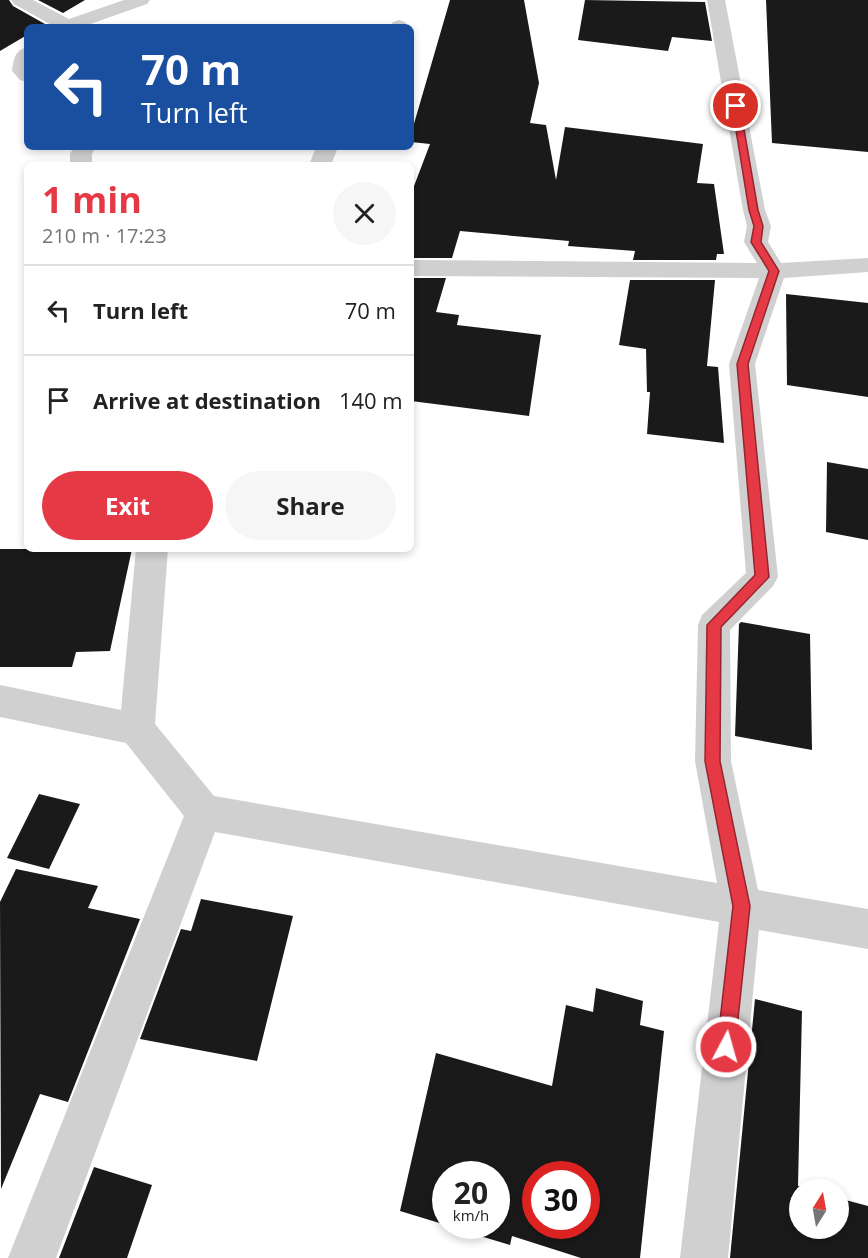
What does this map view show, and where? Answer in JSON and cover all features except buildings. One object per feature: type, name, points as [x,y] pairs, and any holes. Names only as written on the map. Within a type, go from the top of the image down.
[{"type":"street","points":[[20,0],[62,24]]},
{"type":"street","points":[[72,24],[141,0]]},
{"type":"street","points":[[716,0],[754,210],[759,226],[756,242],[774,271]]},
{"type":"street","points":[[24,55],[22,71],[24,73]]},
{"type":"street","points":[[414,268],[774,271],[868,265]]},
{"type":"street","points":[[704,1258],[741,906],[713,761],[714,625],[762,577],[742,364],[774,271]]},
{"type":"street","points":[[137,729],[152,552]]},
{"type":"street","points":[[0,701],[137,729],[204,812],[868,929]]},
{"type":"street","points":[[32,1258],[204,812]]},
{"type":"route","points":[[726,1047],[741,906],[713,761],[714,625],[762,577],[742,364],[774,271],[756,242],[759,226],[754,210],[736,106]]}]
